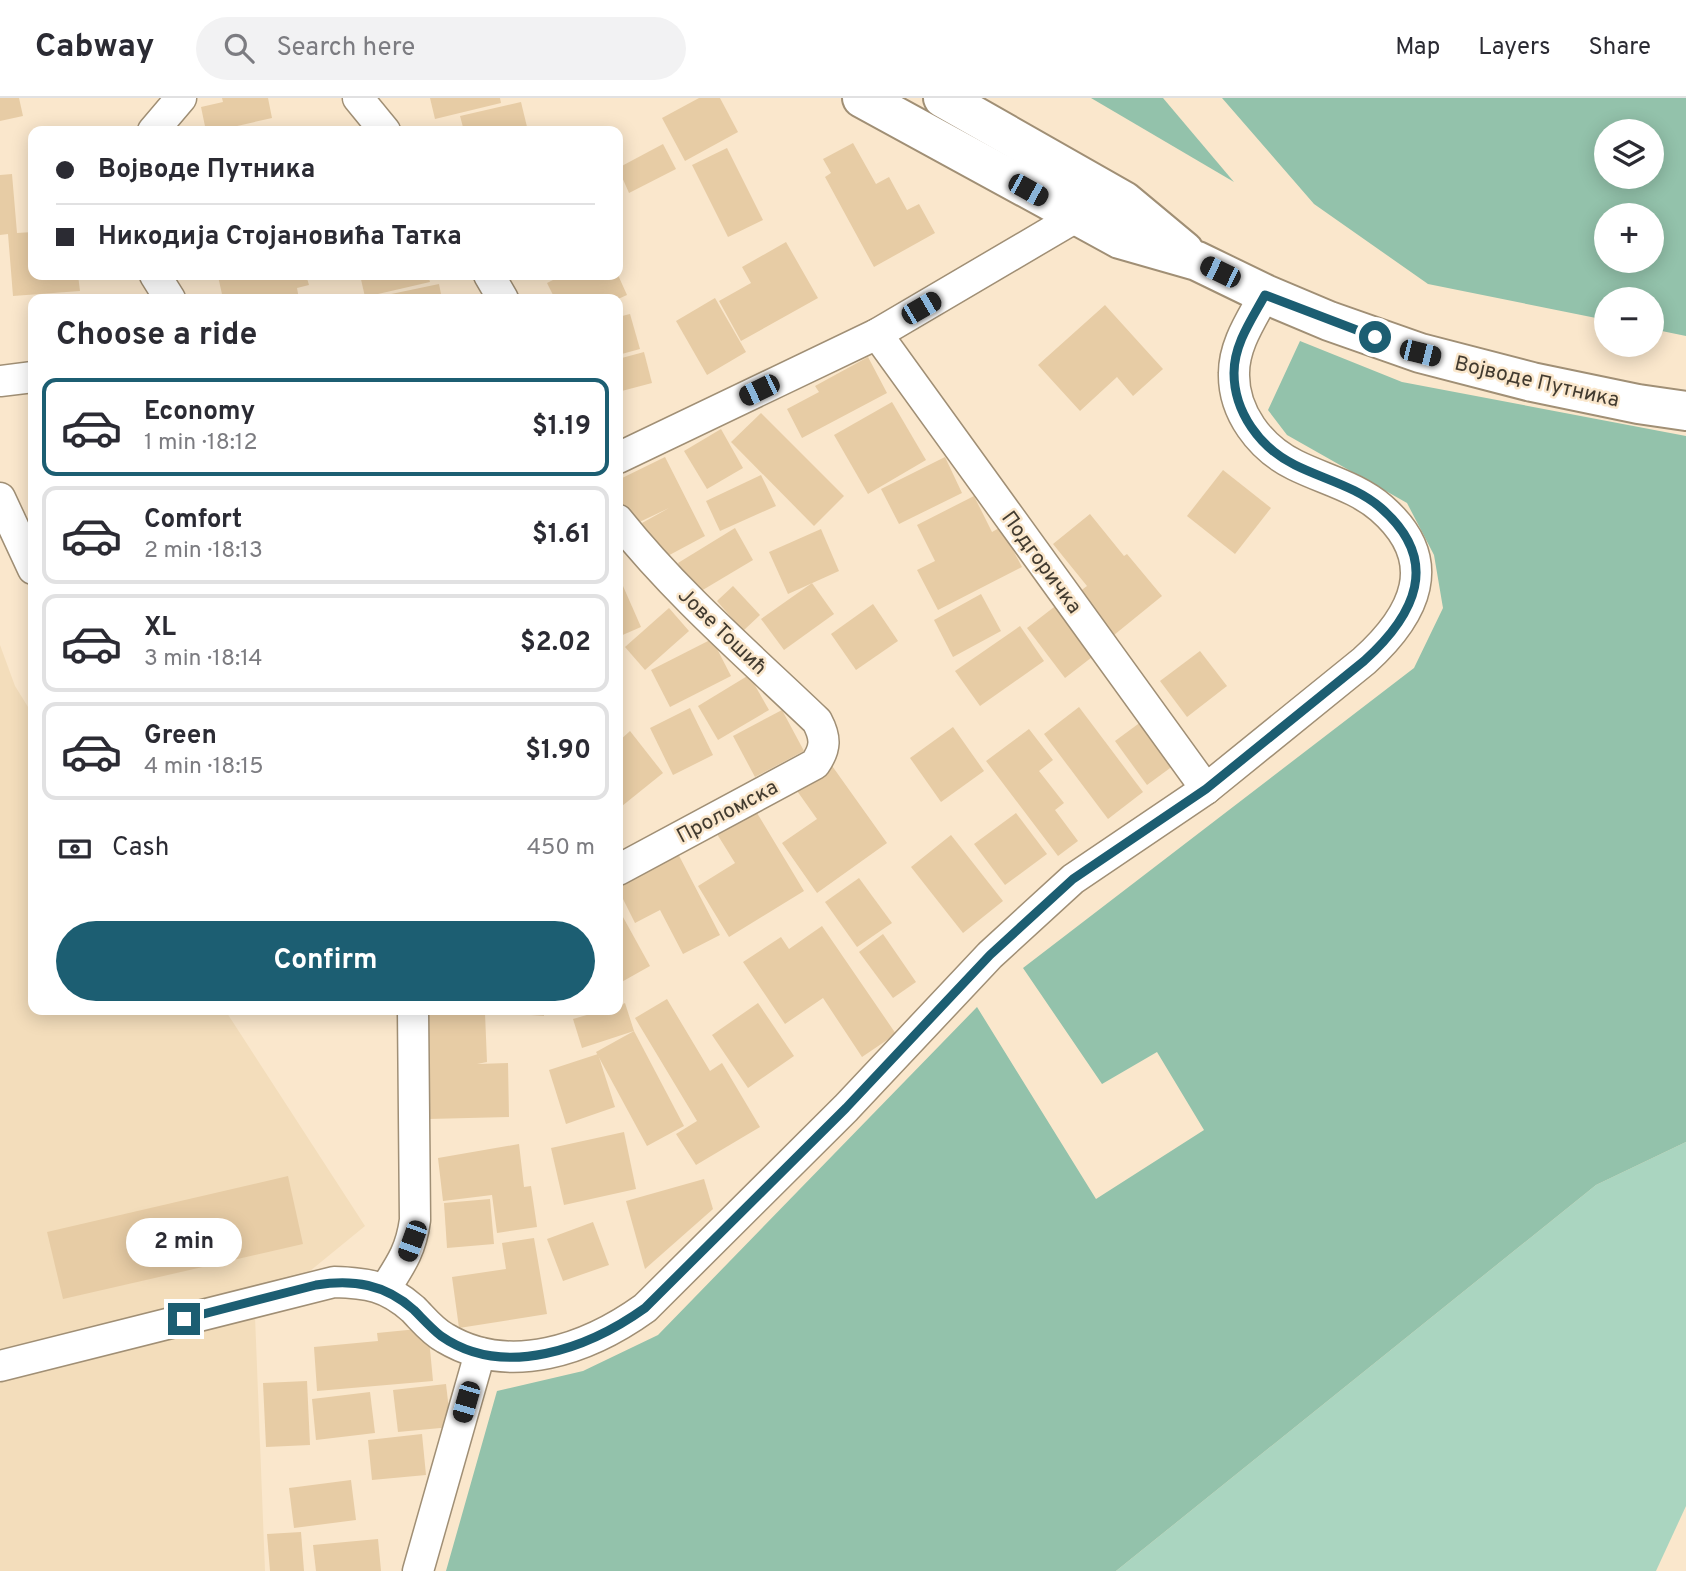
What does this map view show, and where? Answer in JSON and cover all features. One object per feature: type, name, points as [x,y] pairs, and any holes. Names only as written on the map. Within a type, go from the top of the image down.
[{"type":"street","points":[[157,126],[181,98]]},
{"type":"street","points":[[358,98],[381,126]]},
{"type":"street","name":"Војводе Путника","points":[[862,98],[1120,239],[1197,261],[1265,295],[1329,321],[1420,353],[1532,382],[1686,411]]},
{"type":"street","name":"Војводе Путника","points":[[943,98],[1124,201],[1197,261]]},
{"type":"street","points":[[623,456],[877,334],[1076,217]]},
{"type":"street","points":[[0,1366],[334,1282],[370,1284],[384,1289],[401,1300],[443,1337],[480,1353],[509,1357],[540,1355],[569,1348],[622,1324],[645,1308],[846,1108],[990,955],[1073,879],[1206,789],[1382,644],[1404,618],[1416,585],[1416,569],[1404,534],[1380,508],[1349,488],[1293,464],[1266,445],[1241,412],[1235,390],[1237,347],[1265,295]]},
{"type":"street","name":"Подгоричка","points":[[877,334],[1206,789]]},
{"type":"street","points":[[0,381],[28,378]]},
{"type":"street","points":[[0,498],[28,558]]},
{"type":"street","name":"Јове Тошић","points":[[623,526],[696,606],[817,721],[825,743]]},
{"type":"street","name":"Проломска","points":[[623,867],[815,764],[825,743]]},
{"type":"street","points":[[384,1289],[407,1257],[415,1220],[413,1015]]},
{"type":"street","points":[[418,1571],[480,1353]]},
{"type":"shaded area","points":[[0,645],[15,686],[28,707],[28,1015],[228,1015],[365,1226],[255,1316],[265,1571],[0,1571]]},
{"type":"green space","points":[[1091,98],[1163,98],[1234,182]]},
{"type":"green space","points":[[1222,98],[1686,98],[1686,336],[1664,331],[1664,287],[1594,287],[1594,318],[1428,284],[1314,204]]},
{"type":"green space","points":[[1300,341],[1402,382],[1686,436],[1686,1142],[1596,1185],[1116,1571],[446,1571],[497,1391],[583,1371],[658,1335],[977,1007],[1096,1199],[1204,1130],[1157,1052],[1102,1084],[1023,968],[1414,668],[1443,608],[1434,555],[1407,503],[1287,435],[1268,410]]},
{"type":"green space","points":[[1686,1142],[1686,1506],[1656,1571],[1116,1571],[1596,1185]]},
{"type":"building","points":[[0,98],[19,98],[23,116],[0,121]]},
{"type":"building","points":[[222,98],[268,98],[272,118],[237,126],[205,126],[201,107],[223,102]]},
{"type":"building","points":[[430,98],[500,98],[501,103],[435,119]]},
{"type":"building","points":[[699,98],[720,98],[738,132],[685,161],[662,118]]},
{"type":"building","points":[[521,102],[527,126],[463,126],[460,116]]},
{"type":"building","points":[[853,143],[876,184],[889,177],[907,210],[919,204],[935,233],[874,267],[825,177],[831,173],[823,159]]},
{"type":"building","points":[[663,144],[676,169],[629,193],[623,179],[623,165]]},
{"type":"building","points":[[727,148],[763,220],[728,237],[692,165]]},
{"type":"building","points":[[12,174],[17,233],[28,232],[28,280],[79,280],[80,291],[13,296],[8,234],[0,235],[0,175]]},
{"type":"building","points":[[786,242],[818,298],[741,341],[719,301],[751,283],[742,267]]},
{"type":"building","points":[[219,280],[308,280],[309,285],[297,288],[298,294],[222,294]]},
{"type":"building","points":[[361,280],[430,282],[378,294],[364,294]]},
{"type":"building","points":[[553,280],[620,280],[627,295],[552,294],[547,283]]},
{"type":"building","points":[[439,284],[441,294],[391,294]]},
{"type":"building","points":[[715,298],[746,352],[707,375],[676,321]]},
{"type":"building","points":[[1105,305],[1163,369],[1133,396],[1117,377],[1080,411],[1038,365]]},
{"type":"building","points":[[630,314],[640,349],[623,354],[623,316]]},
{"type":"building","points":[[644,352],[652,383],[623,391],[623,358]]},
{"type":"building","points":[[868,357],[887,393],[802,438],[787,409],[819,392],[815,386]]},
{"type":"building","points":[[892,402],[926,460],[868,494],[834,435]]},
{"type":"building","points":[[761,413],[844,496],[814,526],[731,442]]},
{"type":"building","points":[[721,429],[743,468],[707,489],[684,451]]},
{"type":"building","points":[[665,457],[705,536],[662,559],[642,523],[669,508],[629,527],[623,514],[623,478]]},
{"type":"building","points":[[945,457],[962,493],[899,524],[881,489]]},
{"type":"building","points":[[1223,470],[1271,508],[1235,554],[1187,516]]},
{"type":"building","points":[[761,475],[776,506],[720,531],[706,501]]},
{"type":"building","points":[[974,496],[992,532],[1001,527],[1022,567],[938,610],[917,570],[935,561],[917,525]]},
{"type":"building","points":[[1090,514],[1124,556],[1127,554],[1162,596],[1114,635],[1079,592],[1087,586],[1053,544]]},
{"type":"building","points":[[735,528],[753,560],[696,594],[678,563]]},
{"type":"building","points":[[821,529],[839,571],[788,594],[769,552]]},
{"type":"building","points":[[812,583],[834,614],[784,650],[761,619]]},
{"type":"building","points":[[623,586],[641,627],[623,635]]},
{"type":"building","points":[[733,586],[760,615],[743,631],[717,601]]},
{"type":"building","points":[[981,594],[1001,631],[953,657],[934,620]]},
{"type":"building","points":[[873,604],[898,641],[856,670],[831,634]]},
{"type":"building","points":[[1058,604],[1096,654],[1065,678],[1027,628]]},
{"type":"building","points":[[669,608],[689,631],[645,670],[625,647]]},
{"type":"building","points":[[1020,626],[1044,661],[980,706],[955,671]]},
{"type":"building","points":[[712,639],[731,676],[670,707],[651,670]]},
{"type":"building","points":[[1200,651],[1227,686],[1187,717],[1160,681]]},
{"type":"building","points":[[749,675],[769,710],[718,740],[698,706]]},
{"type":"building","points":[[1079,707],[1143,792],[1108,819],[1044,734]]},
{"type":"building","points":[[690,708],[713,755],[673,775],[650,728]]},
{"type":"building","points":[[782,710],[804,751],[755,777],[733,736]]},
{"type":"building","points":[[1149,716],[1181,760],[1147,785],[1115,741]]},
{"type":"building","points":[[953,727],[984,771],[941,802],[910,758]]},
{"type":"building","points":[[1029,729],[1053,760],[1039,771],[1064,803],[1055,810],[1078,841],[1058,856],[986,761]]},
{"type":"building","points":[[630,731],[663,773],[623,805],[623,737]]},
{"type":"building","points":[[830,763],[887,843],[817,893],[782,843],[817,819],[795,788]]},
{"type":"building","points":[[751,803],[804,891],[729,937],[698,886],[735,863],[712,826]]},
{"type":"building","points":[[1016,813],[1047,854],[1005,885],[974,844]]},
{"type":"building","points":[[951,835],[1003,901],[963,933],[911,867]]},
{"type":"building","points":[[673,844],[720,935],[683,954],[660,910],[635,923],[623,899],[623,870]]},
{"type":"building","points":[[859,878],[892,923],[857,947],[825,902]]},
{"type":"building","points":[[623,917],[650,966],[623,981]]},
{"type":"building","points":[[822,926],[896,1034],[862,1057],[823,998],[785,1024],[743,962],[781,937],[789,949]]},
{"type":"building","points":[[883,934],[916,982],[893,998],[859,952]]},
{"type":"building","points":[[667,999],[710,1071],[722,1063],[760,1127],[696,1165],[676,1134],[697,1121],[635,1018]]},
{"type":"building","points":[[625,1003],[634,1031],[582,1048],[573,1019],[587,1015],[623,1015]]},
{"type":"building","points":[[758,1003],[794,1056],[748,1088],[712,1035]]},
{"type":"building","points":[[426,1015],[485,1015],[487,1062],[477,1064],[508,1063],[509,1117],[428,1119]]},
{"type":"building","points":[[634,1031],[684,1126],[647,1146],[596,1052]]},
{"type":"building","points":[[598,1054],[615,1107],[566,1124],[549,1070]]},
{"type":"building","points":[[624,1132],[636,1189],[564,1205],[551,1148]]},
{"type":"building","points":[[519,1144],[524,1187],[531,1186],[537,1227],[497,1233],[492,1195],[443,1201],[438,1158]]},
{"type":"building","points":[[288,1176],[303,1244],[63,1299],[47,1232]]},
{"type":"building","points":[[704,1179],[713,1209],[645,1269],[626,1201]]},
{"type":"building","points":[[490,1199],[494,1244],[447,1248],[444,1203]]},
{"type":"building","points":[[593,1222],[609,1265],[563,1281],[547,1239]]},
{"type":"building","points":[[534,1238],[547,1314],[459,1328],[452,1277],[506,1269],[502,1243]]},
{"type":"building","points":[[428,1328],[433,1381],[317,1391],[314,1347],[378,1341],[377,1333]]},
{"type":"building","points":[[307,1381],[310,1445],[266,1447],[263,1383]]},
{"type":"building","points":[[446,1384],[451,1427],[398,1432],[393,1390]]},
{"type":"building","points":[[370,1392],[375,1433],[316,1440],[312,1399]]},
{"type":"building","points":[[422,1434],[426,1475],[372,1480],[368,1440]]},
{"type":"building","points":[[351,1480],[356,1520],[294,1528],[289,1488]]},
{"type":"building","points":[[301,1532],[304,1571],[270,1571],[267,1534]]},
{"type":"building","points":[[378,1539],[381,1571],[316,1571],[313,1545]]},
{"type":"route","points":[[184,1319],[316,1285],[334,1282],[370,1284],[401,1300],[443,1337],[480,1353],[509,1357],[540,1355],[569,1348],[622,1324],[645,1308],[846,1108],[990,955],[1073,879],[1206,789],[1364,661],[1404,618],[1416,585],[1416,569],[1404,534],[1380,508],[1349,488],[1293,464],[1266,445],[1241,412],[1235,390],[1237,347],[1265,295],[1375,337]]}]
